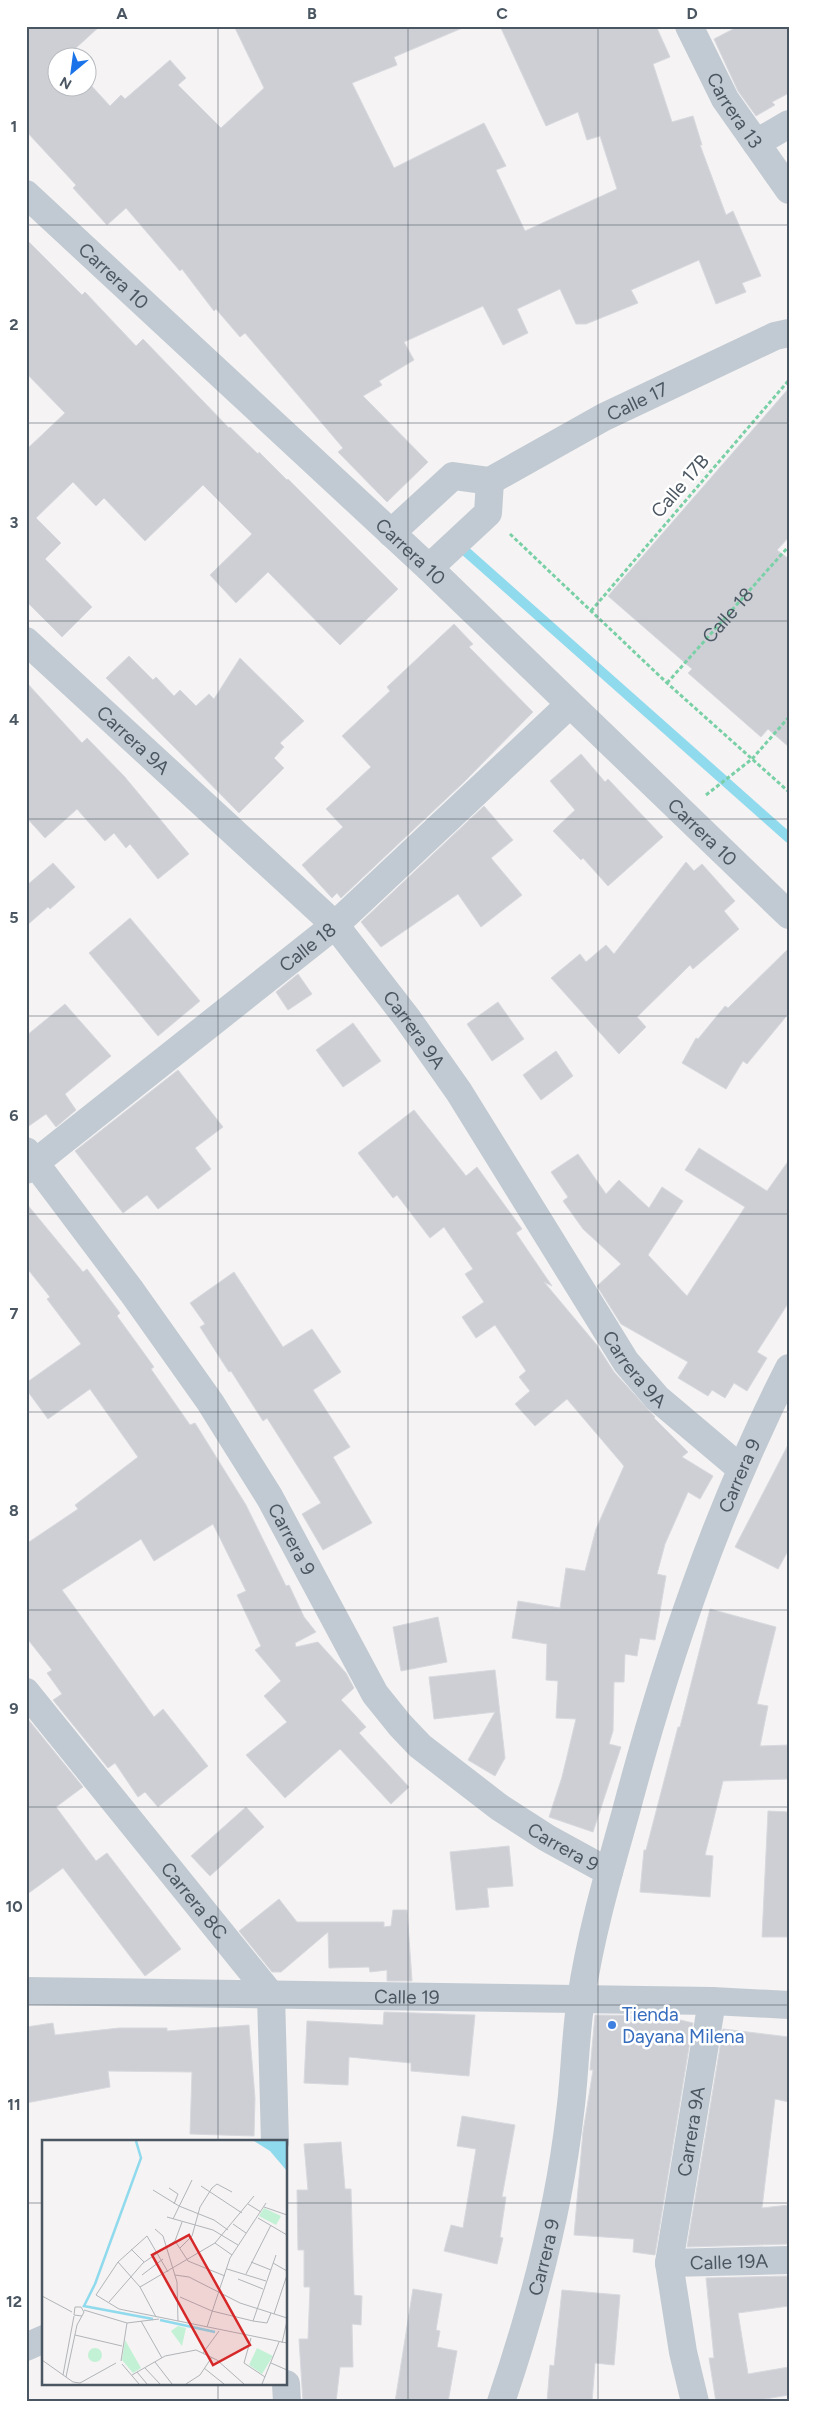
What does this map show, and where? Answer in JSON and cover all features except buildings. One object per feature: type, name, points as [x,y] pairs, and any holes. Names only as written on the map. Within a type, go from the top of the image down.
[{"type":"street","name":"Carrera 13","points":[[689,26],[725,99],[789,190]]},
{"type":"street","points":[[756,143],[789,124]]},
{"type":"street","name":"Carrera 10","points":[[26,194],[429,568],[789,915]]},
{"type":"street","name":"Calle 17","points":[[490,481],[604,417],[766,340],[789,333]]},
{"type":"street","points":[[391,533],[453,476],[490,481],[488,512],[429,568]]},
{"type":"street","name":"Carrera 9A","points":[[26,640],[335,925],[407,1018],[459,1092],[626,1362],[657,1398],[740,1468]]},
{"type":"street","name":"Calle 18","points":[[29,1161],[335,925],[569,704]]},
{"type":"street","name":"Carrera 9","points":[[29,1161],[132,1292],[210,1402],[270,1498],[375,1694],[400,1725],[420,1746],[499,1807],[547,1838],[609,1872]]},
{"type":"street","name":"Carrera 9","points":[[500,2402],[522,2339],[550,2228],[570,2114],[581,1999],[609,1872],[645,1738],[687,1606],[740,1468],[789,1368]]},
{"type":"street","name":"Carrera 8C","points":[[26,1692],[271,1996]]},
{"type":"street","name":"Calle 19","points":[[26,1991],[271,1996],[712,2000],[789,2005]]},
{"type":"street","points":[[271,1996],[275,2140]]},
{"type":"street","name":"Carrera 9A","points":[[695,2402],[683,2352],[669,2263],[712,2000]]},
{"type":"street","name":"Calle 19A","points":[[669,2263],[789,2260]]},
{"type":"street","points":[[26,2347],[42,2340]]},
{"type":"street","points":[[286,2386],[287,2402]]},
{"type":"path","name":"Calle 17B","points":[[591,610],[789,380]]},
{"type":"path","points":[[488,512],[667,683],[789,792]]},
{"type":"path","name":"Calle 18","points":[[667,683],[789,546]]},
{"type":"path","points":[[714,789],[752,759],[789,717]]},
{"type":"waterway","points":[[463,549],[789,838]]},
{"type":"place","name":"Tienda Dayana Milena","points":[[612,2025]]}]
